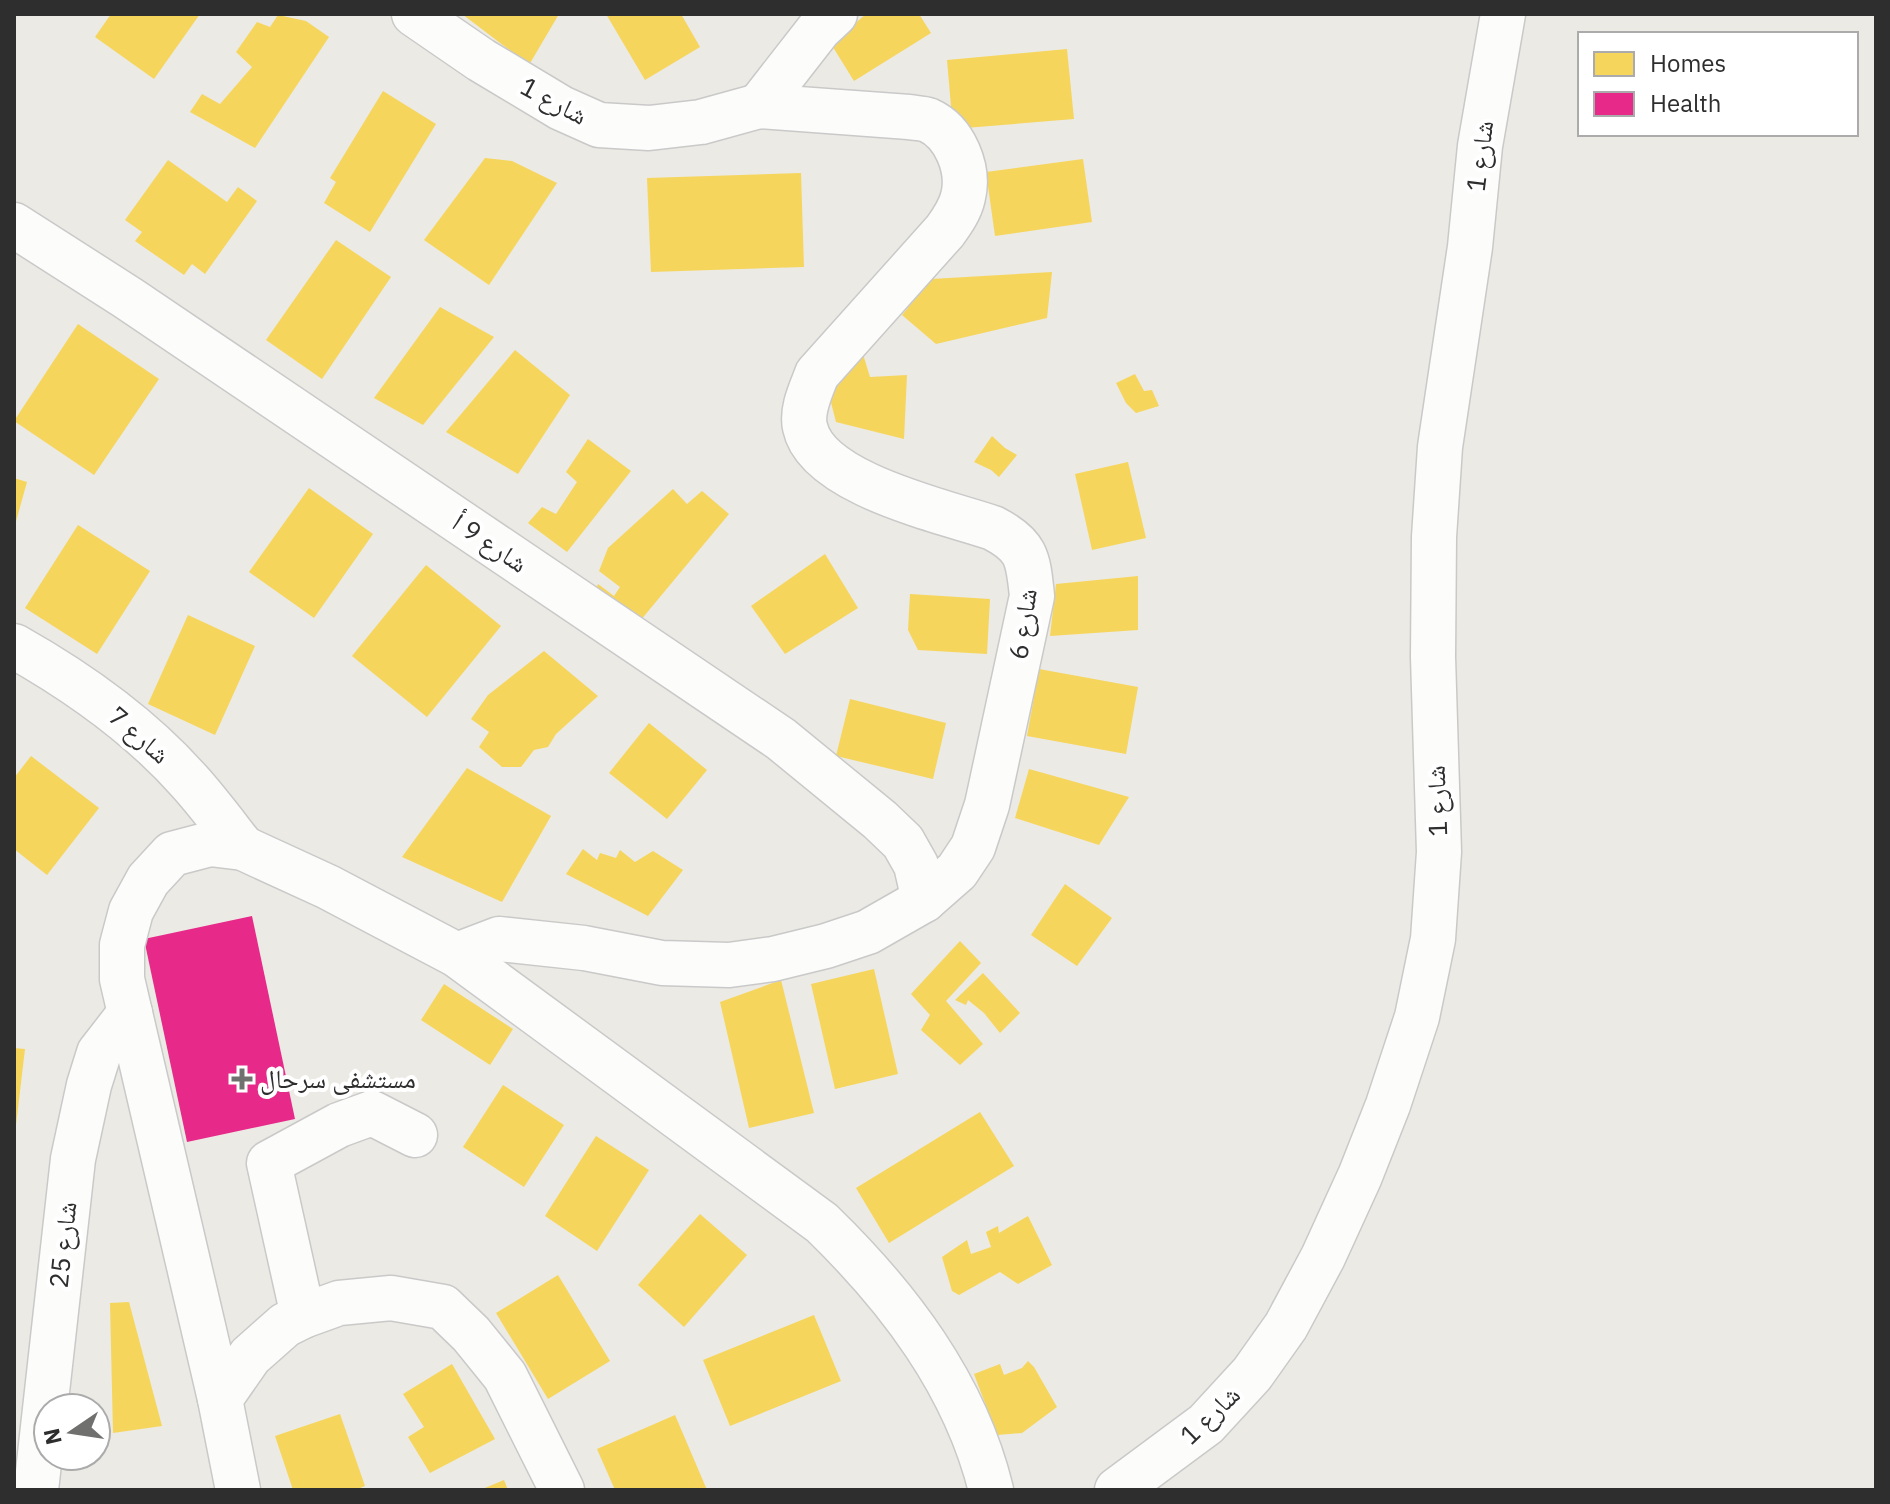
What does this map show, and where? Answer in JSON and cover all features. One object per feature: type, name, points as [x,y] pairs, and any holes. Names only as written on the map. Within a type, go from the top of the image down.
[{"type":"street","name":"شارع 1","points":[[414,14],[481,60],[561,108],[599,125],[649,128],[701,122],[759,106]]},
{"type":"street","points":[[759,106],[819,29],[835,14]]},
{"type":"street","name":"شارع 1","points":[[1117,1490],[1206,1424],[1252,1374],[1286,1326],[1323,1257],[1360,1176],[1417,1017],[1433,939],[1439,852],[1433,627],[1434,537],[1440,447],[1470,247],[1480,146],[1503,14]]},
{"type":"street","name":"شارع 6","points":[[457,955],[499,939],[584,948],[662,963],[729,965],[773,959],[868,932],[924,900],[957,871],[973,847],[987,805],[1032,596],[1028,562],[1021,546],[993,528],[862,483],[836,469],[816,452],[805,426],[807,402],[817,374],[945,231],[958,211],[964,194],[965,174],[955,145],[927,120],[759,106]]},
{"type":"street","name":"شارع 9 أ","points":[[14,225],[128,298],[781,739],[903,842],[916,865],[924,900]]},
{"type":"street","name":"شارع 7","points":[[14,646],[55,669],[125,720],[188,780],[243,848]]},
{"type":"street","points":[[238,1490],[220,1399],[122,979],[122,945],[131,911],[148,880],[172,854],[210,844],[243,848],[328,887],[457,955],[822,1223],[866,1266],[906,1314],[939,1366],[967,1422],[991,1490]]},
{"type":"street","name":"شارع 25","points":[[36,1490],[73,1159],[99,1053],[130,1013]]},
{"type":"street","points":[[303,1316],[269,1163],[339,1125],[372,1113],[415,1135]]},
{"type":"street","points":[[220,1399],[250,1356],[285,1325],[303,1316],[339,1303],[391,1298],[443,1307],[471,1334],[505,1376],[562,1490]]},
{"type":"building: Homes","points":[[111,14],[200,14],[154,79],[95,37]]},
{"type":"building: Homes","points":[[462,14],[559,14],[529,65]]},
{"type":"building: Homes","points":[[606,14],[681,14],[700,47],[645,80]]},
{"type":"building: Homes","points":[[866,14],[919,14],[931,33],[854,81],[831,44]]},
{"type":"building: Homes","points":[[278,15],[306,21],[329,37],[255,148],[190,112],[202,94],[220,104],[252,67],[236,52],[257,22],[270,27]]},
{"type":"building: Homes","points":[[1067,49],[1074,119],[953,129],[947,60]]},
{"type":"building: Homes","points":[[383,91],[436,124],[370,232],[324,203],[336,182],[330,178]]},
{"type":"building: Homes","points":[[485,158],[512,161],[557,183],[489,285],[424,240]]},
{"type":"building: Homes","points":[[1083,159],[1092,222],[995,236],[986,172]]},
{"type":"building: Homes","points":[[168,160],[227,202],[238,187],[257,201],[205,274],[192,264],[184,275],[135,241],[142,232],[125,220]]},
{"type":"building: Homes","points":[[801,173],[804,267],[651,272],[647,178]]},
{"type":"building: Homes","points":[[336,240],[391,277],[322,379],[266,340]]},
{"type":"building: Homes","points":[[1052,272],[1047,318],[936,344],[902,315],[931,279]]},
{"type":"building: Homes","points":[[440,307],[494,337],[423,425],[374,398]]},
{"type":"building: Homes","points":[[78,324],[159,379],[94,475],[14,421]]},
{"type":"building: Homes","points":[[515,350],[570,395],[518,474],[446,432]]},
{"type":"building: Homes","points":[[863,354],[870,377],[907,375],[904,439],[836,422],[826,383]]},
{"type":"building: Homes","points":[[1135,374],[1144,391],[1152,390],[1159,406],[1136,413],[1126,403],[1116,383]]},
{"type":"building: Homes","points":[[992,436],[1017,455],[999,477],[974,462]]},
{"type":"building: Homes","points":[[588,439],[631,471],[567,552],[528,523],[542,507],[556,514],[577,482],[566,472]]},
{"type":"building: Homes","points":[[1128,462],[1146,538],[1092,550],[1075,474]]},
{"type":"building: Homes","points":[[14,478],[27,482],[15,525],[14,525]]},
{"type":"building: Homes","points":[[309,488],[373,534],[314,618],[249,572]]},
{"type":"building: Homes","points":[[673,489],[687,504],[702,491],[729,514],[635,627],[593,596],[598,584],[614,596],[620,587],[599,571],[608,548]]},
{"type":"building: Homes","points":[[78,525],[150,571],[97,654],[25,608]]},
{"type":"building: Homes","points":[[825,554],[858,608],[785,654],[751,606]]},
{"type":"building: Homes","points":[[426,565],[501,626],[427,717],[352,656]]},
{"type":"building: Homes","points":[[1138,576],[1138,630],[1050,636],[1056,584]]},
{"type":"building: Homes","points":[[910,594],[990,599],[987,654],[918,650],[908,630]]},
{"type":"building: Homes","points":[[188,615],[255,646],[215,735],[148,704]]},
{"type":"building: Homes","points":[[544,651],[598,696],[556,734],[548,747],[534,750],[521,767],[502,767],[479,747],[489,732],[471,719],[488,695]]},
{"type":"building: Homes","points":[[1039,669],[1138,687],[1126,754],[1027,736]]},
{"type":"building: Homes","points":[[850,699],[946,723],[933,779],[836,756]]},
{"type":"building: Homes","points":[[649,723],[707,770],[667,819],[609,773]]},
{"type":"building: Homes","points":[[31,756],[99,808],[47,875],[14,849],[14,778]]},
{"type":"building: Homes","points":[[467,768],[551,816],[502,902],[402,857]]},
{"type":"building: Homes","points":[[1029,769],[1129,797],[1099,845],[1015,818]]},
{"type":"building: Homes","points":[[583,849],[597,860],[600,853],[616,858],[620,850],[635,862],[653,851],[683,870],[648,916],[566,874]]},
{"type":"building: Homes","points":[[1065,884],[1112,918],[1077,966],[1031,935]]},
{"type":"building: Homes","points":[[960,941],[981,963],[946,1001],[983,1044],[960,1065],[921,1030],[930,1015],[911,994]]},
{"type":"building: Homes","points":[[874,969],[898,1074],[835,1089],[811,984]]},
{"type":"building: Homes","points":[[983,973],[1020,1013],[1000,1033],[984,1013],[968,1000],[966,1005],[955,1000]]},
{"type":"building: Homes","points":[[781,980],[814,1113],[749,1128],[720,1002]]},
{"type":"building: Homes","points":[[444,984],[513,1029],[490,1065],[421,1020]]},
{"type":"building: Homes","points":[[14,1048],[25,1049],[16,1125],[14,1125]]},
{"type":"building: Homes","points":[[503,1085],[564,1125],[524,1187],[463,1147]]},
{"type":"building: Homes","points":[[980,1112],[1014,1166],[889,1243],[856,1188]]},
{"type":"building: Homes","points":[[596,1136],[649,1170],[597,1251],[545,1216]]},
{"type":"building: Homes","points":[[700,1214],[747,1255],[684,1327],[638,1285]]},
{"type":"building: Homes","points":[[1028,1216],[1052,1265],[1018,1284],[1000,1272],[959,1295],[952,1291],[942,1257],[967,1240],[971,1254],[991,1247],[986,1232],[998,1226],[999,1233]]},
{"type":"building: Homes","points":[[558,1275],[610,1361],[548,1399],[496,1313]]},
{"type":"building: Homes","points":[[129,1302],[162,1426],[113,1433],[110,1303]]},
{"type":"building: Homes","points":[[814,1315],[841,1381],[730,1426],[703,1360]]},
{"type":"building: Homes","points":[[1028,1361],[1057,1407],[1022,1433],[997,1435],[974,1374],[1000,1364],[1004,1375],[1022,1368]]},
{"type":"building: Homes","points":[[452,1364],[495,1439],[430,1473],[408,1437],[424,1427],[403,1394]]},
{"type":"building: Homes","points":[[340,1414],[365,1486],[355,1490],[293,1490],[275,1436]]},
{"type":"building: Homes","points":[[675,1415],[707,1490],[615,1490],[597,1449]]},
{"type":"building: Homes","points":[[504,1480],[508,1490],[480,1490]]},
{"type":"building: Health","points":[[252,916],[295,1119],[187,1142],[144,939]]},
{"type":"place","name":"مستشفى سرحال","points":[[242,1079]]}]
